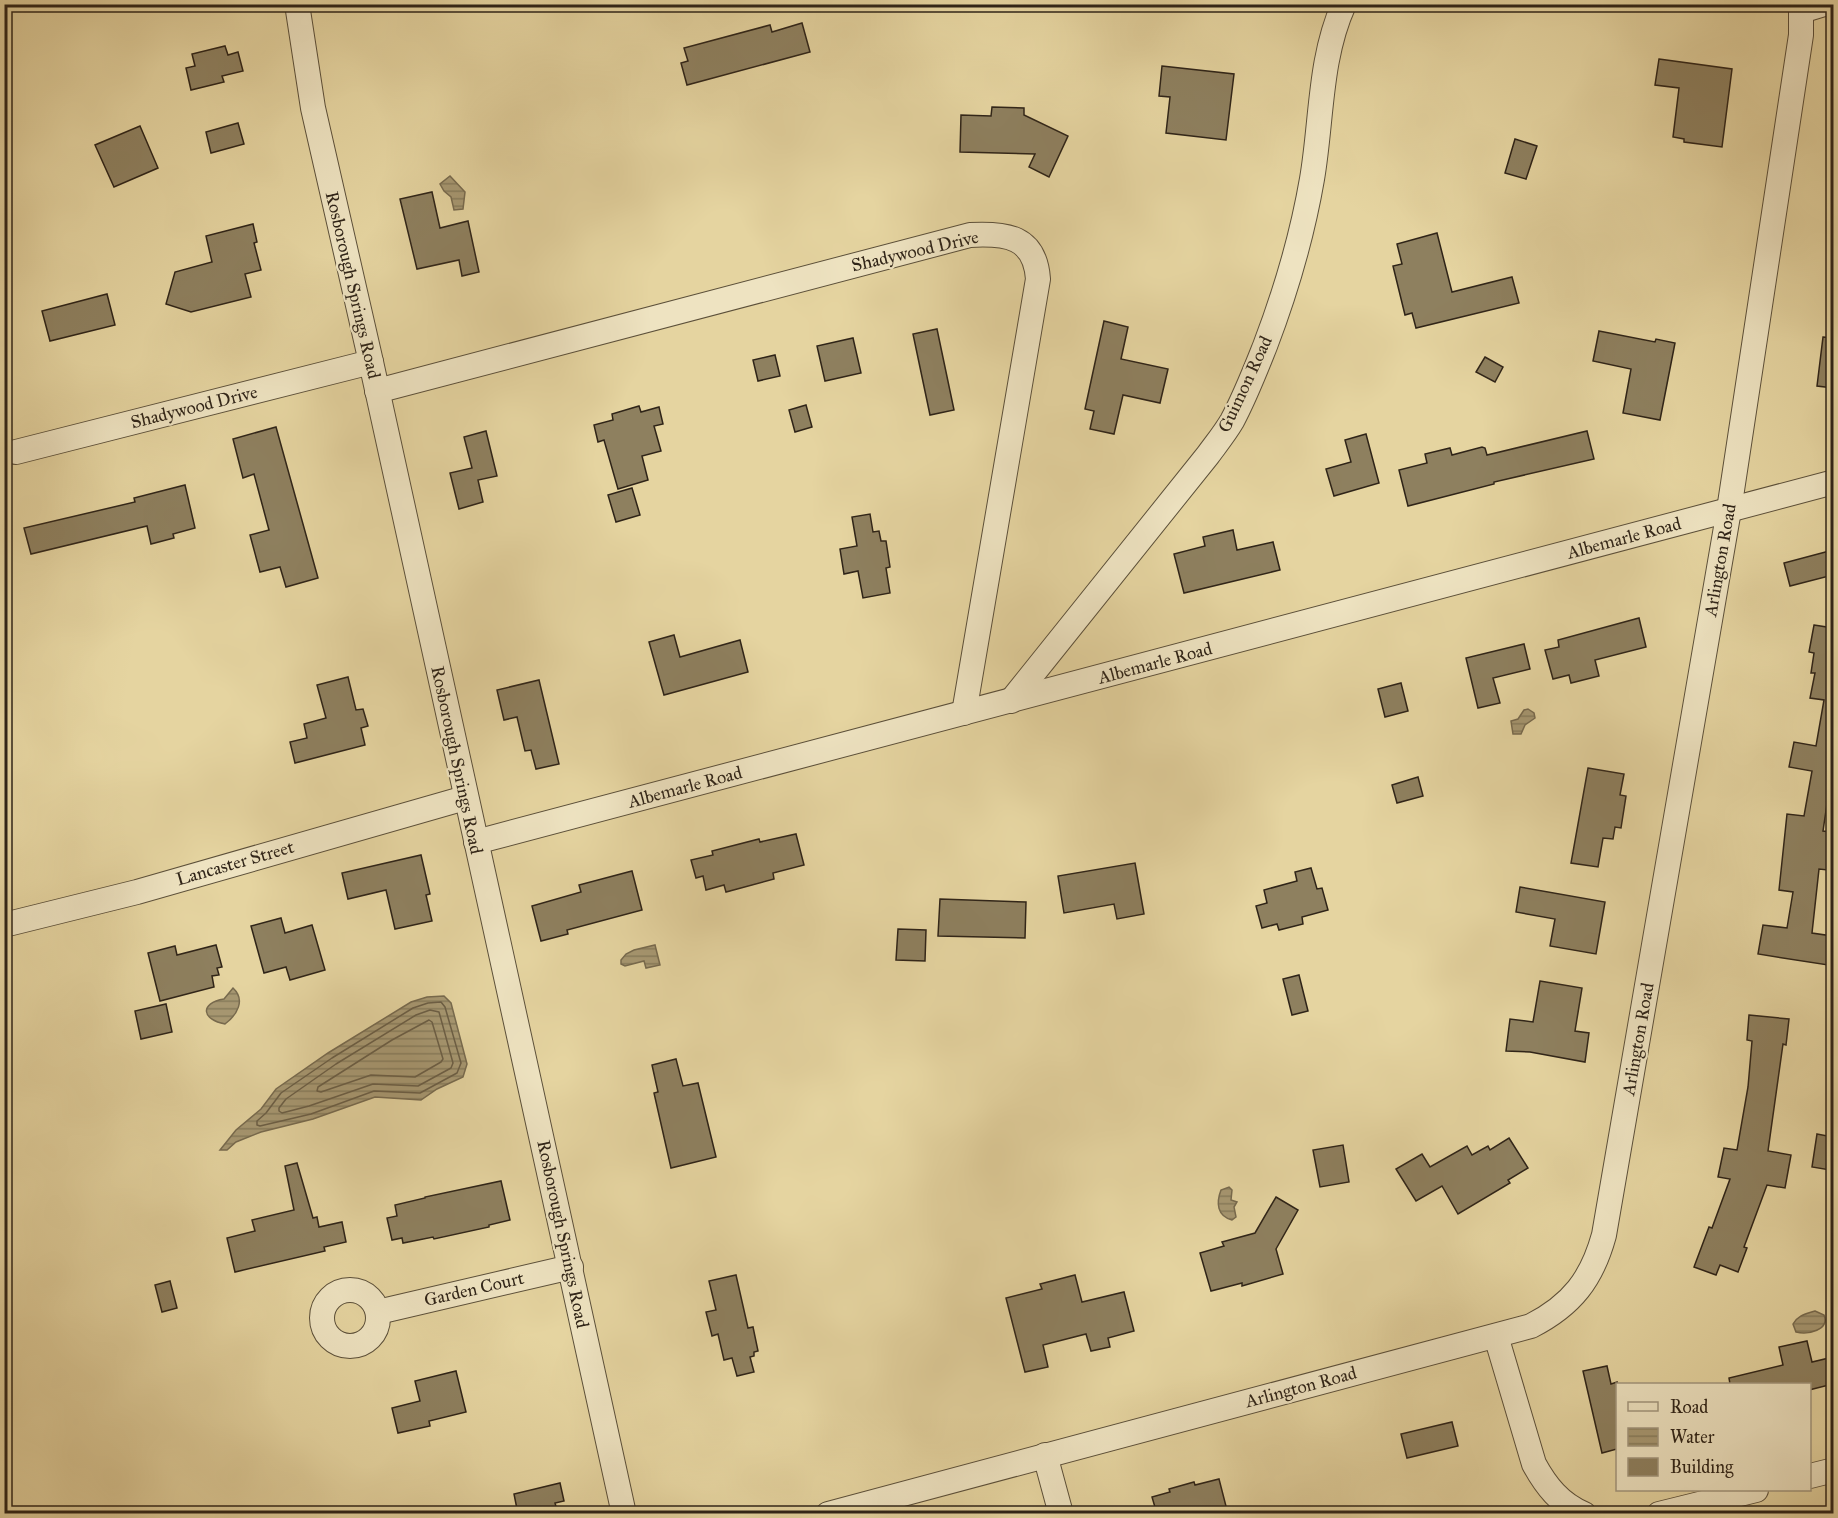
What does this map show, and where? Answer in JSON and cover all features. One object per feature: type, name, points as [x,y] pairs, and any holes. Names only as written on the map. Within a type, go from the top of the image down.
[{"type":"street","name":"Rosborough Springs Road","points":[[297,4],[309,90],[624,1514]]},
{"type":"street","name":"Guimon Road","points":[[1011,701],[1208,455],[1231,422],[1253,377],[1284,297],[1296,256],[1312,178],[1328,57],[1344,4]]},
{"type":"street","name":"Arlington Road","points":[[828,1514],[1531,1326],[1548,1317],[1576,1292],[1588,1277],[1598,1258],[1604,1235],[1729,510],[1799,44],[1809,6]]},
{"type":"street","name":"Shadywood Drive","points":[[377,391],[970,235],[1007,235],[1022,243],[1034,259],[1038,279],[964,713]]},
{"type":"street","name":"Shadywood Drive","points":[[16,452],[371,362]]},
{"type":"street","name":"Albemarle Road","points":[[476,842],[1833,482]]},
{"type":"street","name":"Lancaster Street","points":[[4,925],[137,892],[465,798]]},
{"type":"street","name":"Garden Court","points":[[378,1312],[571,1267]]},
{"type":"street","points":[[1496,1336],[1534,1464],[1544,1482],[1558,1498],[1584,1514]]},
{"type":"street","points":[[1046,1455],[1061,1514]]},
{"type":"street","points":[[1811,1476],[1833,1470]]},
{"type":"street","points":[[1659,1514],[1752,1491]]},
{"type":"water","points":[[450,176],[465,192],[463,209],[454,210],[451,197],[440,184]]},
{"type":"water","points":[[1528,709],[1534,713],[1535,718],[1525,725],[1521,734],[1513,734],[1511,721],[1518,719],[1524,710]]},
{"type":"water","points":[[655,945],[660,965],[646,968],[644,961],[625,966],[621,964],[626,954]]},
{"type":"water","points":[[233,988],[239,997],[236,1012],[225,1024],[217,1022],[208,1015],[207,1008],[210,1004],[224,999]]},
{"type":"water","points":[[444,996],[451,1003],[467,1064],[463,1077],[437,1089],[421,1100],[375,1097],[313,1119],[261,1132],[236,1142],[227,1150],[220,1150],[236,1130],[261,1109],[276,1089],[328,1053],[411,1002],[427,997]]},
{"type":"water","points":[[1229,1187],[1232,1190],[1231,1200],[1237,1202],[1234,1207],[1236,1217],[1232,1220],[1223,1215],[1218,1204],[1221,1190]]},
{"type":"water","points":[[1815,1311],[1824,1315],[1825,1320],[1821,1328],[1806,1333],[1796,1332],[1793,1324],[1795,1321],[1802,1315]]},
{"type":"building","points":[[802,23],[810,52],[687,85],[681,63],[688,61],[684,48],[770,25],[772,32]]},
{"type":"building","points":[[225,46],[228,55],[238,52],[243,71],[222,76],[224,82],[191,90],[186,68],[195,66],[192,54]]},
{"type":"building","points":[[1659,59],[1732,69],[1722,147],[1684,142],[1684,139],[1673,137],[1679,88],[1655,85]]},
{"type":"building","points":[[1162,66],[1234,74],[1226,140],[1166,133],[1170,97],[1159,96]]},
{"type":"building","points":[[992,107],[1024,108],[1024,115],[1068,136],[1049,177],[1029,167],[1035,154],[960,152],[961,115],[991,116]]},
{"type":"building","points":[[238,123],[244,144],[211,153],[206,132]]},
{"type":"building","points":[[140,126],[158,168],[114,187],[95,145]]},
{"type":"building","points":[[1515,139],[1537,146],[1526,179],[1505,173]]},
{"type":"building","points":[[432,192],[440,228],[468,221],[479,272],[462,276],[459,260],[417,269],[400,199]]},
{"type":"building","points":[[253,224],[257,242],[254,243],[261,270],[245,274],[251,297],[191,312],[166,304],[175,272],[212,262],[206,236]]},
{"type":"building","points":[[1437,233],[1452,292],[1512,277],[1519,303],[1416,328],[1412,313],[1405,315],[1393,266],[1402,264],[1397,244]]},
{"type":"building","points":[[107,294],[115,325],[50,341],[42,311]]},
{"type":"building","points":[[1104,321],[1128,327],[1121,359],[1168,369],[1160,403],[1123,395],[1114,434],[1090,429],[1094,411],[1085,409]]},
{"type":"building","points":[[937,329],[954,410],[930,415],[913,334]]},
{"type":"building","points":[[1599,331],[1655,342],[1656,339],[1675,343],[1660,420],[1623,413],[1631,369],[1593,361]]},
{"type":"building","points":[[1823,337],[1833,338],[1833,388],[1817,386]]},
{"type":"building","points":[[853,338],[861,373],[825,381],[817,346]]},
{"type":"building","points":[[775,355],[780,376],[758,381],[753,360]]},
{"type":"building","points":[[1485,357],[1503,367],[1495,382],[1476,372]]},
{"type":"building","points":[[806,405],[812,427],[795,432],[789,410]]},
{"type":"building","points":[[639,406],[641,412],[659,407],[663,424],[654,426],[661,451],[642,456],[648,480],[618,489],[604,440],[598,442],[594,425],[613,420],[612,414]]},
{"type":"building","points":[[276,427],[318,578],[286,587],[280,567],[260,572],[250,535],[269,530],[254,474],[243,478],[233,439]]},
{"type":"building","points":[[486,431],[497,476],[478,480],[483,502],[459,509],[450,473],[472,468],[464,437]]},
{"type":"building","points":[[1587,431],[1594,459],[1494,482],[1494,484],[1408,506],[1399,470],[1427,463],[1425,454],[1450,448],[1452,455],[1482,447],[1485,448],[1487,455]]},
{"type":"building","points":[[1366,434],[1379,483],[1334,496],[1326,469],[1351,462],[1345,440]]},
{"type":"building","points":[[185,485],[195,528],[173,534],[174,538],[151,544],[147,526],[31,554],[24,528],[135,502],[134,498]]},
{"type":"building","points":[[632,488],[640,515],[616,522],[608,495]]},
{"type":"building","points":[[870,514],[873,532],[879,531],[881,541],[886,541],[890,567],[886,568],[890,593],[863,598],[858,571],[844,574],[840,549],[857,546],[852,517]]},
{"type":"building","points":[[1233,530],[1237,550],[1273,542],[1280,570],[1184,593],[1174,554],[1205,546],[1203,537]]},
{"type":"building","points":[[1833,550],[1833,575],[1790,586],[1784,563]]},
{"type":"building","points":[[1639,618],[1646,647],[1595,660],[1599,676],[1571,683],[1569,675],[1553,679],[1545,650],[1559,647],[1558,640]]},
{"type":"building","points":[[1814,625],[1833,628],[1833,798],[1828,797],[1823,831],[1832,832],[1828,870],[1819,869],[1812,933],[1832,936],[1828,965],[1758,954],[1763,925],[1787,928],[1793,892],[1779,890],[1787,814],[1804,816],[1812,771],[1789,767],[1794,742],[1816,746],[1824,700],[1810,698],[1815,673],[1811,673],[1814,653],[1809,652]]},
{"type":"building","points":[[674,635],[680,657],[740,640],[748,672],[664,695],[649,642]]},
{"type":"building","points":[[1524,644],[1530,669],[1493,678],[1500,703],[1478,708],[1466,658]]},
{"type":"building","points":[[348,677],[356,710],[363,709],[368,726],[361,728],[365,745],[295,763],[290,742],[307,738],[304,724],[326,718],[317,685]]},
{"type":"building","points":[[539,680],[559,764],[536,769],[531,750],[525,751],[517,717],[504,720],[497,690]]},
{"type":"building","points":[[1401,683],[1408,711],[1385,717],[1378,689]]},
{"type":"building","points":[[1588,768],[1624,774],[1620,795],[1626,796],[1621,828],[1615,827],[1613,839],[1603,838],[1598,867],[1571,863]]},
{"type":"building","points":[[1418,777],[1423,796],[1397,803],[1392,785]]},
{"type":"building","points":[[796,834],[804,865],[773,873],[774,879],[726,892],[724,885],[706,890],[703,876],[696,878],[691,860],[713,855],[712,851],[759,839],[760,842]]},
{"type":"building","points":[[421,855],[430,894],[426,895],[432,921],[395,929],[386,890],[348,899],[342,873]]},
{"type":"building","points":[[1135,863],[1144,914],[1117,919],[1114,904],[1064,913],[1058,876]]},
{"type":"building","points":[[1311,868],[1317,889],[1322,888],[1328,910],[1302,917],[1303,924],[1279,930],[1277,924],[1262,928],[1256,906],[1267,903],[1264,890],[1297,881],[1295,872]]},
{"type":"building","points":[[632,871],[642,910],[567,930],[568,934],[541,941],[532,906],[581,892],[579,885]]},
{"type":"building","points":[[1520,887],[1605,902],[1596,954],[1550,946],[1555,919],[1516,912]]},
{"type":"building","points":[[940,899],[1026,902],[1025,938],[938,936]]},
{"type":"building","points":[[281,918],[285,933],[312,925],[325,970],[290,980],[286,967],[264,973],[251,926]]},
{"type":"building","points":[[898,929],[926,930],[925,961],[896,960]]},
{"type":"building","points":[[216,945],[222,967],[217,968],[219,975],[212,976],[214,987],[160,1001],[148,953],[175,946],[177,955]]},
{"type":"building","points":[[1299,975],[1308,1011],[1292,1015],[1283,979]]},
{"type":"building","points":[[1540,981],[1582,988],[1575,1031],[1589,1033],[1585,1062],[1530,1052],[1506,1051],[1510,1019],[1533,1022]]},
{"type":"building","points":[[166,1004],[172,1032],[141,1039],[135,1011]]},
{"type":"building","points":[[1749,1015],[1789,1019],[1786,1045],[1783,1044],[1768,1151],[1791,1155],[1785,1188],[1767,1185],[1744,1247],[1747,1248],[1738,1272],[1720,1265],[1716,1275],[1694,1267],[1709,1227],[1712,1228],[1730,1179],[1718,1177],[1724,1148],[1737,1150],[1748,1087],[1752,1041],[1747,1040]]},
{"type":"building","points":[[676,1059],[683,1086],[698,1083],[716,1157],[671,1168],[654,1093],[658,1092],[652,1065]]},
{"type":"building","points":[[1817,1134],[1833,1137],[1830,1170],[1812,1167]]},
{"type":"building","points":[[1509,1138],[1528,1168],[1508,1180],[1510,1183],[1458,1214],[1442,1186],[1416,1201],[1396,1169],[1422,1154],[1430,1167],[1467,1146],[1472,1155],[1488,1146],[1490,1150]]},
{"type":"building","points":[[1343,1145],[1349,1182],[1320,1187],[1313,1150]]},
{"type":"building","points":[[297,1163],[313,1218],[317,1217],[319,1227],[342,1222],[346,1242],[324,1247],[325,1251],[235,1272],[227,1238],[255,1231],[252,1220],[294,1210],[285,1166]]},
{"type":"building","points":[[501,1181],[510,1220],[434,1239],[433,1237],[403,1243],[402,1238],[392,1240],[387,1218],[397,1216],[395,1205]]},
{"type":"building","points":[[1276,1197],[1298,1210],[1276,1249],[1283,1274],[1242,1286],[1242,1283],[1211,1291],[1200,1253],[1224,1246],[1222,1242],[1255,1233]]},
{"type":"building","points":[[736,1275],[748,1328],[753,1327],[758,1351],[750,1357],[754,1372],[737,1376],[732,1358],[724,1360],[718,1334],[712,1336],[706,1312],[716,1310],[709,1281]]},
{"type":"building","points":[[1075,1275],[1082,1302],[1124,1292],[1134,1331],[1108,1338],[1110,1347],[1091,1351],[1086,1334],[1043,1345],[1048,1367],[1025,1372],[1006,1298],[1042,1289],[1040,1284]]},
{"type":"building","points":[[170,1281],[177,1308],[162,1312],[155,1285]]},
{"type":"building","points":[[1807,1341],[1812,1362],[1833,1357],[1833,1384],[1811,1390],[1811,1383],[1730,1383],[1729,1378],[1783,1365],[1779,1347]]},
{"type":"building","points":[[1607,1366],[1611,1384],[1617,1382],[1616,1449],[1602,1453],[1583,1371]]},
{"type":"building","points":[[456,1371],[466,1412],[429,1421],[430,1426],[398,1433],[392,1408],[420,1401],[415,1381]]},
{"type":"building","points":[[1452,1422],[1458,1446],[1407,1458],[1401,1434]]},
{"type":"building","points":[[1219,1479],[1228,1514],[1157,1514],[1152,1497],[1170,1492],[1169,1489],[1194,1482],[1195,1485]]},
{"type":"building","points":[[560,1483],[564,1501],[555,1503],[558,1514],[518,1514],[514,1494]]}]
